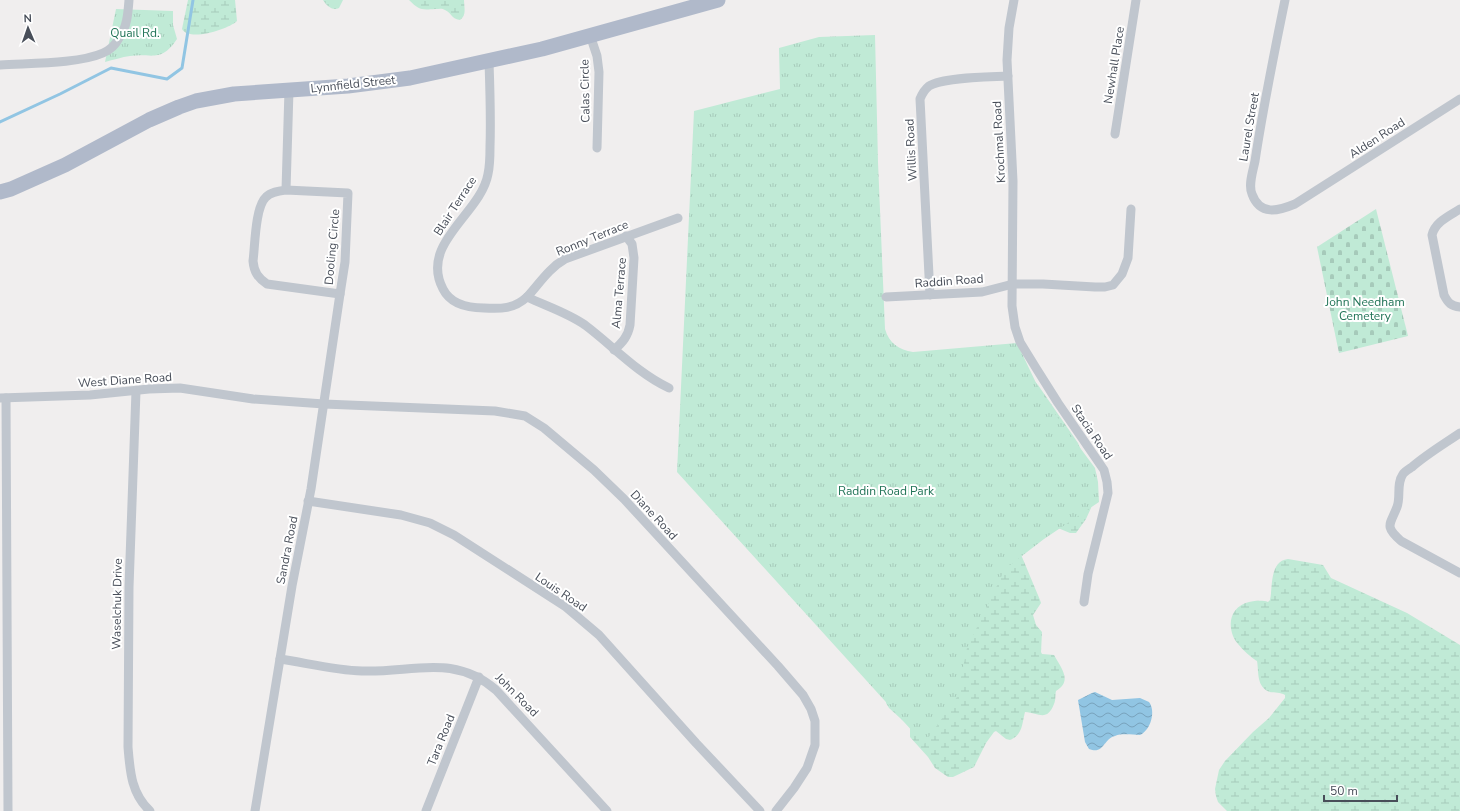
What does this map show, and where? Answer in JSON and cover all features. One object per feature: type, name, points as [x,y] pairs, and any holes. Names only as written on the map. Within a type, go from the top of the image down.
[{"type":"main road","name":"Lynnfield Street","points":[[0,192],[11,189],[65,165],[149,120],[179,107],[208,99],[234,94],[370,84],[410,78],[489,62],[542,49],[718,0]]},
{"type":"street","points":[[0,65],[60,61],[93,56],[105,52],[120,38],[128,14],[129,0]]},
{"type":"street","name":"Krochmal Road","points":[[1013,284],[1013,181],[1008,76],[1009,28],[1014,0]]},
{"type":"street","name":"Newhall Place","points":[[1115,134],[1136,0]]},
{"type":"street","name":"Laurel Street","points":[[1285,0],[1258,135],[1251,194],[1260,207],[1268,210],[1283,209],[1306,197]]},
{"type":"street","name":"Calas Circle","points":[[590,35],[597,56],[599,72],[597,148]]},
{"type":"street","name":"Blair Terrace","points":[[489,62],[492,114],[489,173],[482,190],[442,248],[439,258],[439,276],[441,286],[445,293],[458,304],[463,306],[478,308],[513,307],[527,297]]},
{"type":"street","name":"Willis Road","points":[[930,295],[920,99],[928,87],[941,81],[1008,76]]},
{"type":"street","points":[[286,190],[289,90]]},
{"type":"street","name":"Alden Road","points":[[1306,197],[1460,99]]},
{"type":"street","name":"Dooling Circle","points":[[286,190],[348,193],[345,262],[340,294],[267,284],[256,274],[253,261],[258,216],[261,204],[265,197],[270,194],[286,190]]},
{"type":"street","name":"Raddin Road","points":[[886,297],[982,292],[1013,284],[1095,287],[1113,285],[1122,274],[1128,258],[1131,209]]},
{"type":"street","points":[[1460,209],[1437,224],[1433,229],[1432,235],[1444,295],[1448,303],[1453,306],[1460,307]]},
{"type":"street","name":"Ronny Terrace","points":[[527,297],[557,264],[572,256],[678,218]]},
{"type":"street","name":"Alma Terrace","points":[[614,350],[625,339],[630,325],[634,258],[632,244],[626,236]]},
{"type":"street","name":"Stacia Road","points":[[1013,284],[1012,306],[1015,327],[1020,342],[1058,403],[1104,470],[1107,482],[1108,493],[1088,574],[1084,602]]},
{"type":"street","name":"Sandra Road","points":[[255,811],[324,404],[340,294]]},
{"type":"street","points":[[527,297],[576,320],[591,330],[649,377],[669,388]]},
{"type":"street","name":"West Diane Road","points":[[3,398],[90,395],[180,388],[253,399],[324,404]]},
{"type":"street","name":"Waselchuk Drive","points":[[136,391],[129,587],[128,747],[132,782],[141,802],[150,811]]},
{"type":"street","points":[[3,398],[4,796],[8,811]]},
{"type":"street","name":"Diane Road","points":[[324,404],[462,409],[495,411],[524,416],[544,428],[594,470],[624,499],[778,666],[803,695],[811,709],[815,721],[816,733],[812,757],[802,777],[776,811]]},
{"type":"street","points":[[1460,434],[1422,458],[1403,474],[1399,484],[1397,506],[1390,521],[1390,529],[1394,535],[1402,541],[1460,573]]},
{"type":"street","name":"Louis Road","points":[[308,501],[394,514],[430,523],[454,535],[566,607],[599,635],[696,743],[760,811]]},
{"type":"street","name":"John Road","points":[[280,659],[360,671],[443,667],[467,671],[488,683],[512,705],[607,811]]},
{"type":"street","name":"Tara Road","points":[[426,811],[479,677]]},
{"type":"green space","points":[[188,0],[235,0],[237,21],[209,33],[186,33],[182,29]]},
{"type":"green space","points":[[323,0],[343,0],[339,8],[334,9],[328,6]]},
{"type":"green space","points":[[409,0],[464,0],[464,16],[460,20],[444,9],[420,9]]},
{"type":"green space","name":"Quail Rd.","points":[[116,9],[173,11],[173,25],[177,39],[166,51],[161,54],[130,56],[105,62]]},
{"type":"green space","name":"Raddin Road Park","points":[[875,35],[878,162],[885,329],[887,334],[892,342],[899,348],[913,352],[1017,343],[1037,385],[1055,414],[1095,468],[1098,482],[1099,502],[1044,539],[1005,569],[967,648],[957,697],[924,744],[677,472],[694,111],[780,89],[779,48],[819,37]]},
{"type":"green space","name":"John Needham Cemetery","points":[[1376,209],[1408,336],[1339,353],[1317,247]]},
{"type":"green space","points":[[1023,368],[1038,385],[1078,443],[1095,493],[1086,519],[1076,533],[1070,533],[1053,526],[1017,545],[1041,603],[1033,615],[1036,625],[1042,632],[1041,652],[1042,654],[1054,655],[1062,669],[1065,679],[1061,687],[1056,691],[1055,702],[1048,713],[1042,715],[1025,712],[1020,732],[1014,738],[1010,740],[1006,739],[996,731],[994,732],[986,743],[974,767],[953,777],[948,777],[935,768],[928,757],[910,737],[910,727],[889,708],[886,703],[886,694]]},
{"type":"green space","points":[[1288,559],[1323,565],[1331,578],[1407,613],[1460,645],[1460,811],[1227,811],[1218,802],[1215,789],[1219,770],[1225,761],[1269,718],[1285,698],[1285,695],[1283,694],[1270,692],[1262,687],[1259,679],[1257,661],[1237,643],[1231,630],[1231,619],[1235,610],[1243,604],[1256,601],[1268,602],[1270,600],[1275,570],[1282,561]]},
{"type":"water","points":[[1095,692],[1112,700],[1140,698],[1149,702],[1152,710],[1150,725],[1144,733],[1140,735],[1118,735],[1108,740],[1098,750],[1089,749],[1085,742],[1078,700]]},
{"type":"waterway","points":[[0,122],[111,68],[167,79],[182,68],[193,0]]}]
